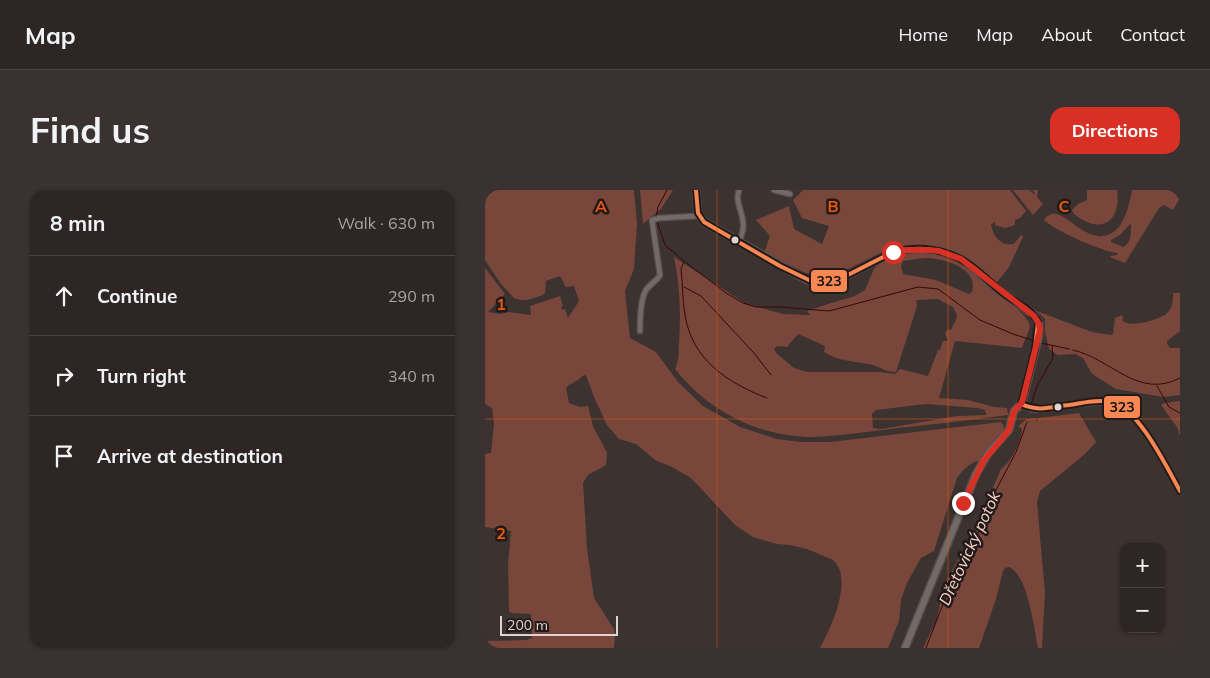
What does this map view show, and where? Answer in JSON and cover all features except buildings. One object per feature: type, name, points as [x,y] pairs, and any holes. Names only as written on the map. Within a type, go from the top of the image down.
[{"type":"main road","points":[[696,190],[699,216],[708,225],[802,277],[820,282],[832,282],[840,280],[896,251],[916,249],[939,251],[967,262],[996,288],[1034,316],[1039,324],[1036,347],[1021,404],[1014,411],[1009,430],[989,452],[976,474],[905,648]]},
{"type":"street","points":[[739,190],[737,197],[742,213],[743,235],[739,241]]},
{"type":"street","points":[[774,190],[790,194]]},
{"type":"street","points":[[640,331],[639,316],[645,294],[660,275],[653,224],[654,218],[699,216]]},
{"type":"street","points":[[1021,404],[1033,409],[1039,409],[1103,402],[1117,403],[1126,409],[1138,422],[1180,491]]},
{"type":"shaded area","points":[[485,190],[634,190],[637,224],[634,269],[625,291],[630,338],[656,352],[678,382],[703,406],[740,427],[777,439],[801,442],[830,442],[1001,422],[1004,426],[1004,431],[988,447],[978,463],[977,461],[974,462],[957,478],[934,551],[921,558],[907,583],[901,600],[899,621],[888,648],[820,648],[839,604],[841,591],[839,568],[833,560],[807,549],[777,544],[753,537],[735,525],[691,478],[655,460],[636,444],[619,439],[607,425],[586,375],[566,388],[569,403],[580,407],[588,406],[593,426],[607,453],[606,465],[588,475],[583,483],[587,548],[594,598],[614,629],[614,648],[485,648],[485,641],[526,640],[532,638],[531,614],[511,613],[509,611],[508,565],[511,531],[485,527],[485,454],[491,453],[494,424],[492,408],[485,404],[485,268],[505,294],[488,312],[531,315],[530,306],[560,296],[563,306],[561,307],[562,310],[565,309],[568,318],[579,301],[574,286],[566,287],[560,276],[546,281],[545,293],[541,296],[527,300],[514,298],[501,284],[485,260]]},
{"type":"shaded area","points":[[640,190],[673,190],[661,209],[643,224]]},
{"type":"shaded area","points":[[803,190],[1010,190],[1026,211],[1020,218],[1015,220],[1015,225],[1005,228],[995,225],[995,222],[991,224],[992,228],[998,240],[1005,244],[1014,244],[1021,235],[1023,237],[1009,267],[997,282],[966,258],[941,248],[924,245],[886,250],[836,275],[820,276],[806,273],[764,253],[770,236],[756,220],[789,206],[794,229],[822,244],[829,226],[802,218],[793,200]]},
{"type":"shaded area","points":[[1013,190],[1029,190],[1035,195],[1033,190],[1038,190],[1037,197],[1043,204],[1033,215]]},
{"type":"shaded area","points":[[1087,190],[1117,190],[1118,202],[1112,218],[1099,224],[1091,223],[1082,220],[1073,213],[1072,210],[1078,204],[1087,200]]},
{"type":"shaded area","points":[[1132,190],[1180,190],[1180,198],[1173,210],[1164,205],[1159,208],[1125,263],[1110,257],[1118,253],[1101,249],[1079,240],[1058,230],[1044,220],[1050,215],[1057,214],[1090,234],[1100,236],[1110,234],[1122,222],[1128,209]],"holes":[[[1131,223],[1130,236],[1126,245],[1123,247],[1111,242]]]},
{"type":"shaded area","points":[[922,253],[956,260],[995,289],[1025,317],[1030,326],[1022,348],[955,341],[939,398],[968,400],[994,407],[1007,408],[1008,415],[833,436],[794,436],[755,427],[719,409],[703,398],[675,369],[679,356],[680,310],[678,278],[674,257],[746,304],[783,314],[810,315],[807,311],[855,296],[865,290],[874,269],[880,262],[895,255]],"holes":[[[924,258],[949,262],[965,270],[973,283],[972,292],[969,294],[936,280],[903,274],[901,266],[903,261]],[[938,299],[953,307],[957,315],[951,330],[948,329],[945,333],[948,341],[943,341],[928,376],[900,369],[895,374],[880,372],[807,372],[794,368],[776,353],[774,349],[777,346],[787,347],[798,334],[825,346],[824,352],[836,358],[873,365],[887,371],[896,372],[917,306],[916,300]],[[926,404],[978,408],[985,410],[986,415],[957,416],[881,429],[873,428],[872,414],[876,410]]]},
{"type":"shaded area","points":[[1173,293],[1180,293],[1180,331],[1167,341],[1167,344],[1170,348],[1180,348],[1180,395],[1163,397],[1116,389],[1092,374],[1083,358],[1075,354],[1058,355],[1049,349],[1045,332],[1045,319],[1037,311],[1092,332],[1111,335],[1113,334],[1115,318],[1122,315],[1123,321],[1132,324],[1145,322],[1164,315],[1171,308]]},
{"type":"shaded area","points":[[1180,401],[1180,436],[1177,427],[1161,405]]},
{"type":"shaded area","points":[[1079,413],[1096,442],[1085,454],[1040,491],[1037,502],[1045,593],[1042,648],[1038,648],[1029,603],[1021,580],[1016,572],[1009,567],[1003,571],[996,599],[979,648],[923,648],[937,619],[942,593],[950,574],[974,531],[1001,469],[1012,457],[1018,446],[1022,429],[1018,426],[1027,419],[1036,418],[1036,422],[1038,418]]},
{"type":"waterway","points":[[656,217],[658,207],[667,190]]},
{"type":"waterway","points":[[657,221],[665,245],[726,293],[743,303],[756,307],[829,311],[918,287],[938,289],[980,320],[1035,341]]},
{"type":"waterway","points":[[684,262],[681,269],[684,309],[689,331],[695,345],[714,368],[726,377],[767,398]]},
{"type":"waterway","points":[[684,287],[701,296],[754,353],[771,375]]},
{"type":"waterway","name":"Dřetovický potok","points":[[1041,343],[1069,349]]},
{"type":"waterway","name":"Dřetovický potok","points":[[1031,405],[1037,386],[1053,358],[1052,346]]},
{"type":"waterway","points":[[1073,350],[1100,361],[1125,376],[1138,381],[1151,384],[1165,383],[1180,378]]},
{"type":"waterway","points":[[1157,386],[1169,407],[1180,413]]},
{"type":"waterway","name":"Dřetovický potok","points":[[926,648],[955,573],[977,536],[996,490],[1016,452],[1027,422]]},
{"type":"transit line","name":"323","points":[[696,190],[698,213],[704,222],[780,266],[811,281],[836,281],[893,252],[902,250],[922,249],[941,251],[967,263],[1028,310],[1038,322],[1035,349],[1021,404]]},
{"type":"transit line","name":"323","points":[[1021,404],[1034,408],[1045,408],[1101,401],[1121,406],[1141,426],[1151,440],[1180,491]]},
{"type":"route","points":[[893,252],[916,249],[939,251],[955,256],[972,267],[996,288],[1034,316],[1039,324],[1039,336],[1021,404],[1013,413],[1009,430],[984,460],[963,503]]}]
